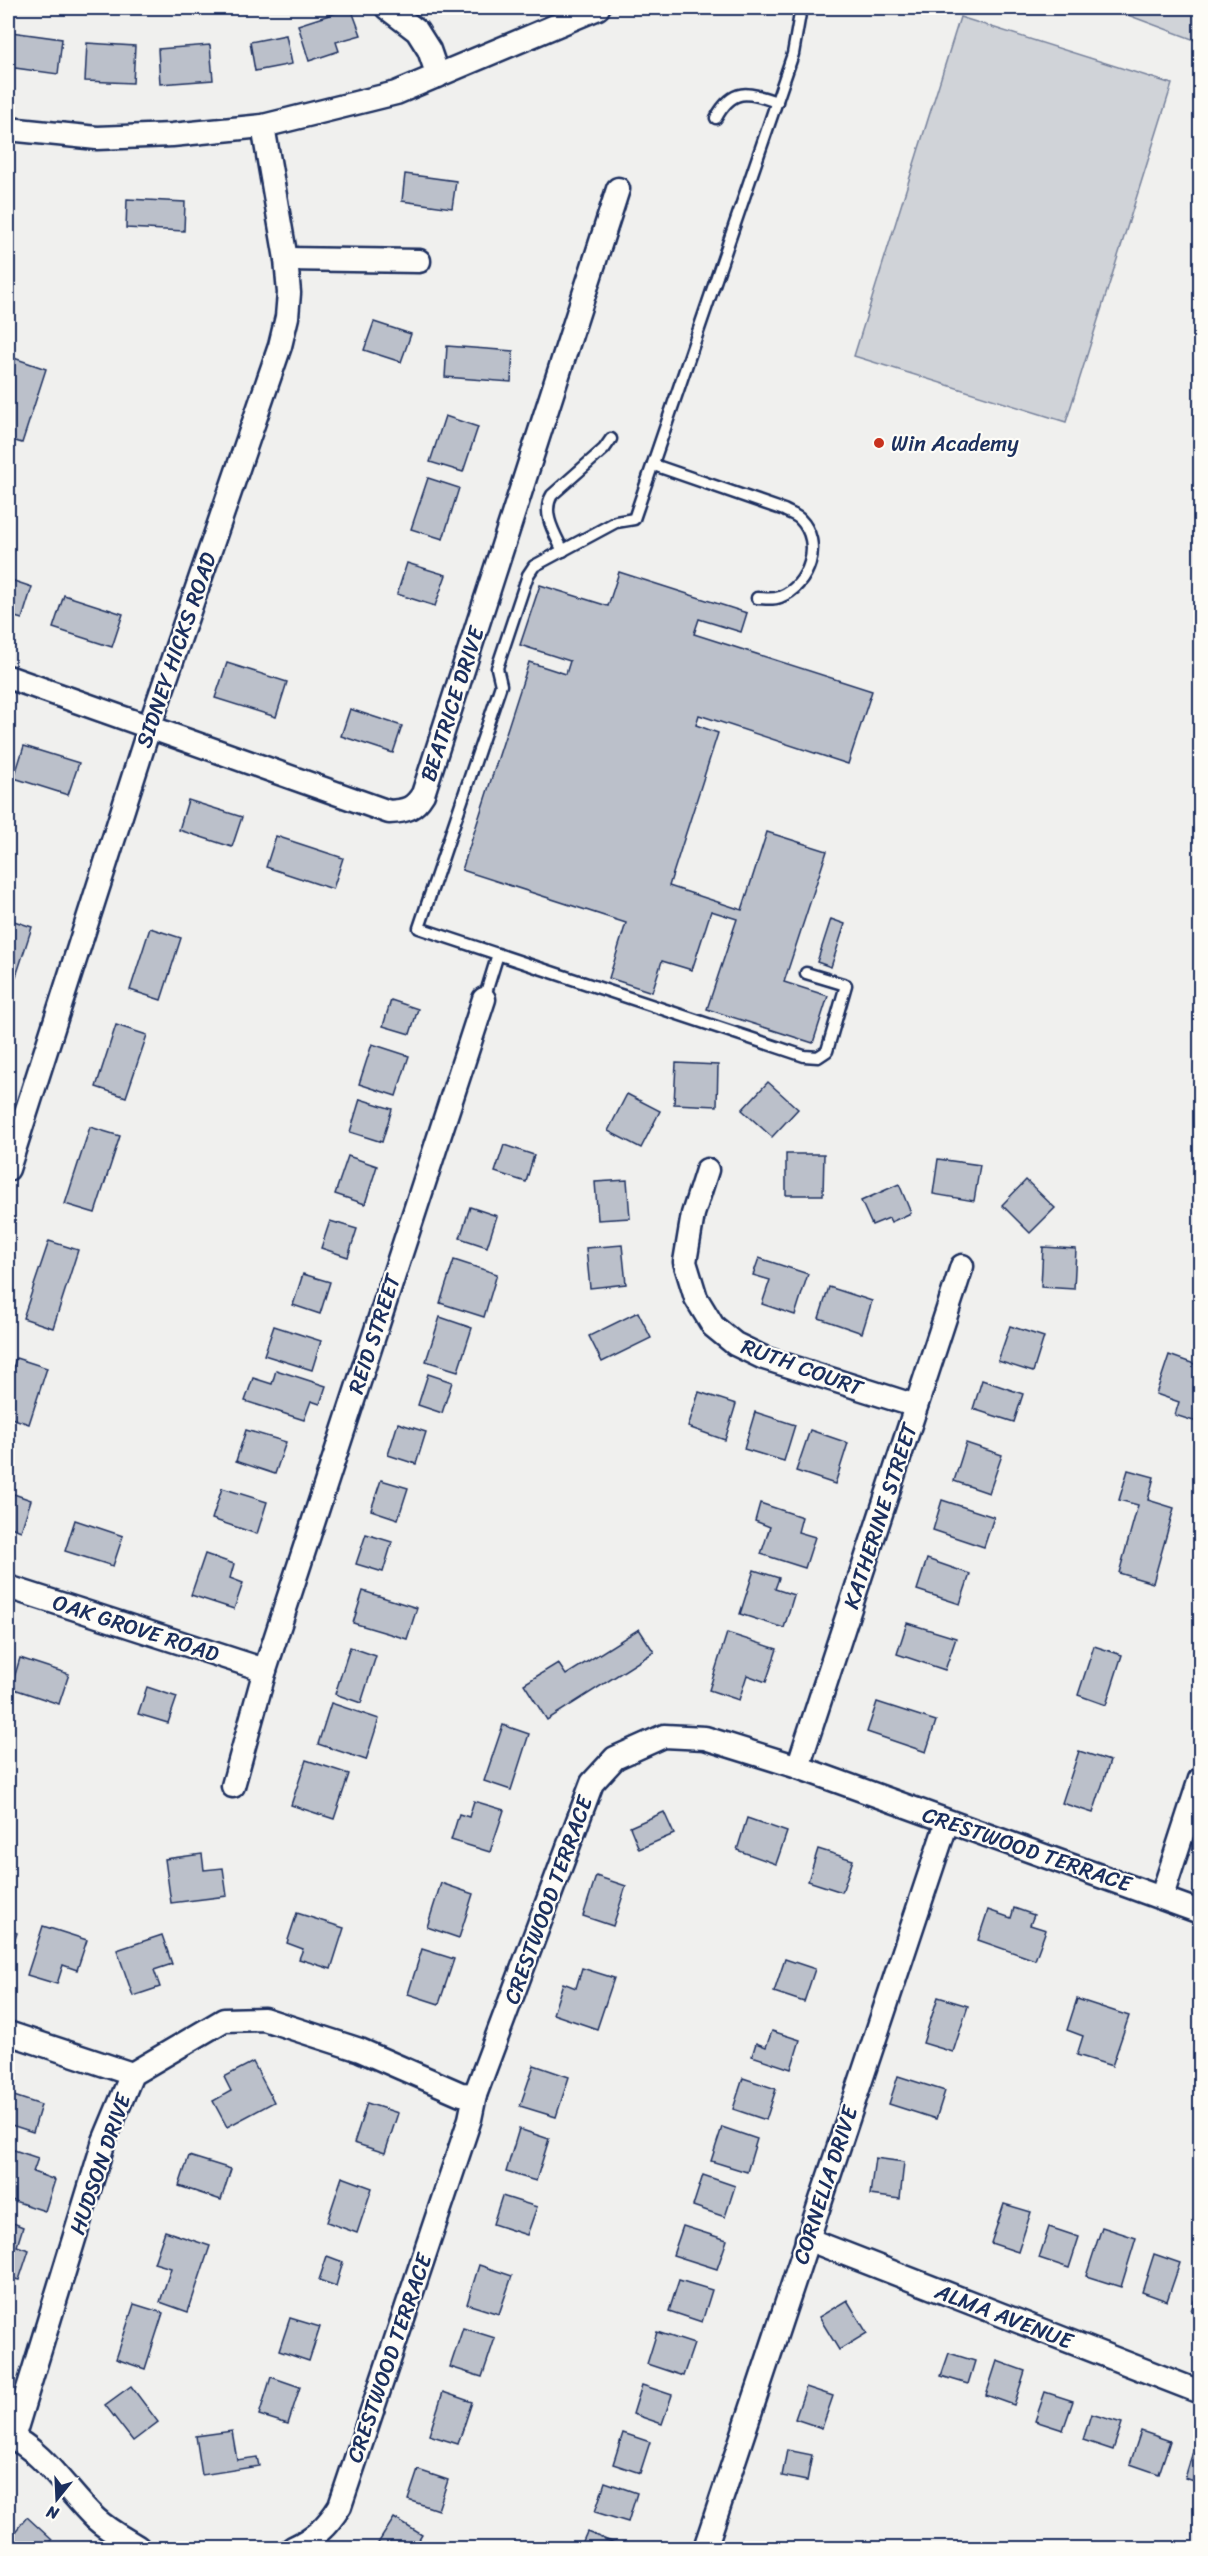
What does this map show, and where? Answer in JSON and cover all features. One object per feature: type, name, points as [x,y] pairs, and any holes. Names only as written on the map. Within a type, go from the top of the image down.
[{"type":"street","points":[[387,8],[417,31],[429,50],[438,76]]},
{"type":"street","points":[[8,129],[97,138],[172,135],[263,126],[396,93],[598,8]]},
{"type":"street","name":"SIDNEY HICKS ROAD","points":[[8,1169],[149,728],[280,346],[287,317],[289,293],[286,259],[263,126]]},
{"type":"street","name":"BEATRICE DRIVE","points":[[8,677],[389,812],[416,807],[427,783],[618,189]]},
{"type":"street","points":[[286,259],[419,261]]},
{"type":"street","name":"REID STREET","points":[[233,1786],[264,1670],[484,999]]},
{"type":"street","name":"RUTH COURT","points":[[707,1170],[693,1214],[686,1262],[696,1298],[713,1326],[735,1344],[765,1358],[916,1406]]},
{"type":"street","name":"KATHERINE STREET","points":[[798,1767],[962,1266]]},
{"type":"street","name":"OAK GROVE ROAD","points":[[8,1587],[264,1670]]},
{"type":"street","name":"CRESTWOOD TERRACE","points":[[293,2548],[311,2540],[329,2524],[340,2506],[470,2119],[475,2095],[592,1783],[615,1758],[664,1736],[705,1738],[798,1767],[947,1822],[1162,1896],[1200,1912]]},
{"type":"street","points":[[1162,1896],[1200,1779]]},
{"type":"street","name":"CORNELIA DRIVE","points":[[705,2548],[947,1822]]},
{"type":"street","name":"HUDSON DRIVE","points":[[10,2437],[104,2141],[132,2074],[224,2020],[264,2019],[360,2050],[461,2094],[475,2095]]},
{"type":"street","points":[[8,2032],[132,2074]]},
{"type":"street","name":"ALMA AVENUE","points":[[807,2239],[1200,2392]]},
{"type":"street","points":[[10,2437],[43,2460],[68,2491],[99,2521],[139,2548]]},
{"type":"lane","points":[[801,8],[794,54],[634,519],[616,522],[534,566],[528,575],[497,668],[501,685],[419,928],[804,1056],[818,1057],[827,1051],[846,986],[806,973]]},
{"type":"lane","points":[[716,118],[722,106],[731,97],[743,93],[755,94],[777,102]]},
{"type":"lane","points":[[563,551],[551,525],[548,502],[552,495],[604,449],[610,438]]},
{"type":"lane","points":[[654,465],[784,510],[800,518],[809,531],[812,545],[805,576],[795,588],[781,597],[757,598]]},
{"type":"lane","points":[[484,999],[498,954]]},
{"type":"shaded area","points":[[1109,8],[1200,8],[1200,42]]},
{"type":"shaded area","points":[[960,17],[1172,84],[1066,422],[854,356]]},
{"type":"building","points":[[351,8],[361,35],[336,42],[339,51],[309,61],[298,25]]},
{"type":"building","points":[[11,32],[62,39],[58,74],[8,67]]},
{"type":"building","points":[[286,35],[292,64],[255,71],[250,42]]},
{"type":"building","points":[[87,43],[135,46],[133,83],[85,81]]},
{"type":"building","points":[[210,45],[213,80],[160,84],[158,49]]},
{"type":"building","points":[[405,174],[456,181],[452,208],[402,201]]},
{"type":"building","points":[[127,199],[185,202],[184,231],[126,228]]},
{"type":"building","points":[[374,322],[411,334],[401,362],[364,350]]},
{"type":"building","points":[[447,346],[513,351],[511,382],[445,377]]},
{"type":"building","points":[[8,356],[46,369],[22,443],[8,439]]},
{"type":"building","points":[[445,416],[478,427],[463,472],[430,462]]},
{"type":"building","points":[[428,478],[459,488],[443,539],[411,529]]},
{"type":"building","points":[[407,563],[446,575],[435,606],[397,594]]},
{"type":"building","points":[[619,572],[747,613],[741,632],[699,619],[694,634],[872,691],[848,764],[699,715],[696,725],[718,733],[669,886],[742,910],[767,832],[827,851],[784,982],[828,996],[813,1043],[707,1009],[737,919],[711,911],[692,970],[662,961],[652,992],[609,978],[626,923],[462,870],[529,662],[566,674],[570,661],[520,645],[540,585],[608,606]]},
{"type":"building","points":[[8,579],[32,587],[22,619],[8,615]]},
{"type":"building","points":[[64,595],[123,614],[112,647],[53,628]]},
{"type":"building","points":[[227,663],[287,682],[276,717],[215,698]]},
{"type":"building","points":[[350,709],[402,726],[393,753],[341,736]]},
{"type":"building","points":[[24,746],[79,763],[68,795],[14,778]]},
{"type":"building","points":[[188,800],[242,817],[232,847],[179,830]]},
{"type":"building","points":[[276,836],[343,858],[333,889],[266,867]]},
{"type":"building","points":[[8,919],[32,927],[9,998],[8,998]]},
{"type":"building","points":[[831,919],[845,924],[831,967],[817,962]]},
{"type":"building","points":[[150,928],[181,938],[161,1000],[130,990]]},
{"type":"building","points":[[391,1000],[418,1009],[410,1034],[383,1026]]},
{"type":"building","points":[[116,1025],[147,1035],[126,1097],[96,1087]]},
{"type":"building","points":[[372,1044],[409,1056],[396,1096],[359,1084]]},
{"type":"building","points":[[676,1063],[718,1065],[717,1106],[674,1104]]},
{"type":"building","points":[[768,1082],[798,1109],[772,1137],[742,1110]]},
{"type":"building","points":[[627,1094],[660,1111],[641,1148],[608,1131]]},
{"type":"building","points":[[360,1099],[392,1109],[382,1142],[350,1132]]},
{"type":"building","points":[[90,1127],[120,1136],[95,1213],[65,1204]]},
{"type":"building","points":[[504,1145],[534,1155],[526,1182],[495,1172]]},
{"type":"building","points":[[786,1154],[824,1154],[823,1195],[786,1195]]},
{"type":"building","points":[[348,1156],[377,1166],[365,1204],[335,1194]]},
{"type":"building","points":[[938,1159],[980,1165],[974,1201],[933,1194]]},
{"type":"building","points":[[627,1180],[630,1218],[598,1220],[595,1182]]},
{"type":"building","points":[[1026,1180],[1055,1208],[1030,1233],[1002,1205]]},
{"type":"building","points":[[899,1184],[911,1213],[891,1222],[889,1218],[872,1225],[861,1201]]},
{"type":"building","points":[[470,1207],[497,1216],[487,1247],[460,1238]]},
{"type":"building","points":[[330,1221],[357,1229],[348,1257],[321,1248]]},
{"type":"building","points":[[49,1241],[78,1250],[53,1328],[23,1318]]},
{"type":"building","points":[[622,1245],[626,1284],[590,1288],[586,1248]]},
{"type":"building","points":[[1043,1247],[1076,1249],[1074,1289],[1041,1287]]},
{"type":"building","points":[[759,1258],[808,1274],[795,1315],[762,1304],[770,1280],[753,1275]]},
{"type":"building","points":[[454,1260],[497,1274],[484,1317],[440,1303]]},
{"type":"building","points":[[303,1274],[330,1282],[320,1314],[293,1305]]},
{"type":"building","points":[[829,1287],[872,1301],[862,1333],[819,1318]]},
{"type":"building","points":[[638,1312],[651,1338],[602,1362],[589,1336]]},
{"type":"building","points":[[440,1317],[472,1328],[458,1371],[426,1361]]},
{"type":"building","points":[[274,1326],[321,1341],[312,1370],[264,1355]]},
{"type":"building","points":[[1010,1326],[1044,1337],[1033,1372],[998,1361]]},
{"type":"building","points":[[1169,1355],[1200,1366],[1200,1423],[1175,1415],[1179,1402],[1156,1394]]},
{"type":"building","points":[[16,1358],[47,1368],[29,1424],[8,1417],[8,1385]]},
{"type":"building","points":[[276,1370],[326,1386],[320,1404],[311,1401],[304,1420],[245,1401],[253,1378],[272,1384]]},
{"type":"building","points":[[428,1374],[452,1382],[442,1413],[418,1405]]},
{"type":"building","points":[[982,1380],[1023,1394],[1014,1422],[973,1409]]},
{"type":"building","points":[[699,1392],[736,1404],[725,1440],[688,1427]]},
{"type":"building","points":[[755,1412],[795,1425],[784,1461],[744,1449]]},
{"type":"building","points":[[398,1423],[426,1432],[416,1464],[388,1455]]},
{"type":"building","points":[[246,1430],[286,1442],[275,1474],[236,1461]]},
{"type":"building","points":[[810,1430],[848,1443],[835,1484],[796,1471]]},
{"type":"building","points":[[966,1443],[1002,1455],[989,1493],[954,1481]]},
{"type":"building","points":[[1128,1470],[1154,1477],[1148,1500],[1174,1508],[1153,1583],[1119,1573],[1138,1505],[1119,1500]]},
{"type":"building","points":[[381,1480],[408,1488],[398,1519],[371,1510]]},
{"type":"building","points":[[222,1488],[267,1502],[257,1534],[212,1519]]},
{"type":"building","points":[[8,1492],[31,1500],[21,1531],[8,1526]]},
{"type":"building","points":[[942,1500],[994,1517],[984,1547],[933,1530]]},
{"type":"building","points":[[760,1503],[802,1517],[798,1532],[815,1537],[805,1568],[761,1554],[770,1527],[755,1521]]},
{"type":"building","points":[[75,1520],[123,1536],[113,1566],[65,1551]]},
{"type":"building","points":[[366,1534],[392,1542],[383,1572],[356,1564]]},
{"type":"building","points":[[205,1554],[234,1564],[230,1578],[243,1583],[234,1609],[191,1595]]},
{"type":"building","points":[[927,1559],[970,1574],[960,1604],[917,1590]]},
{"type":"building","points":[[754,1570],[779,1578],[775,1589],[794,1595],[784,1628],[740,1614]]},
{"type":"building","points":[[363,1591],[417,1608],[407,1639],[353,1623]]},
{"type":"building","points":[[907,1623],[956,1638],[945,1670],[897,1654]]},
{"type":"building","points":[[639,1629],[654,1652],[547,1720],[524,1684],[558,1663],[566,1675]]},
{"type":"building","points":[[727,1633],[777,1649],[766,1682],[747,1675],[739,1700],[709,1690]]},
{"type":"building","points":[[1094,1646],[1122,1655],[1106,1705],[1078,1695]]},
{"type":"building","points":[[350,1647],[376,1656],[361,1703],[335,1694]]},
{"type":"building","points":[[20,1658],[69,1674],[59,1704],[11,1688]]},
{"type":"building","points":[[147,1687],[177,1697],[168,1723],[138,1714]]},
{"type":"building","points":[[877,1702],[936,1721],[926,1752],[867,1732]]},
{"type":"building","points":[[331,1703],[379,1719],[366,1760],[318,1744]]},
{"type":"building","points":[[503,1725],[529,1734],[511,1790],[484,1781]]},
{"type":"building","points":[[1079,1751],[1110,1761],[1093,1813],[1062,1803]]},
{"type":"building","points":[[306,1760],[349,1774],[334,1819],[291,1805]]},
{"type":"building","points":[[474,1801],[504,1810],[490,1852],[451,1840],[459,1814],[469,1817]]},
{"type":"building","points":[[664,1812],[674,1834],[639,1849],[630,1827]]},
{"type":"building","points":[[747,1818],[787,1832],[776,1864],[737,1850]]},
{"type":"building","points":[[818,1849],[853,1860],[842,1892],[808,1881]]},
{"type":"building","points":[[202,1854],[204,1870],[223,1868],[227,1896],[171,1903],[165,1859]]},
{"type":"building","points":[[596,1876],[626,1886],[613,1926],[583,1916]]},
{"type":"building","points":[[441,1883],[473,1894],[459,1938],[427,1927]]},
{"type":"building","points":[[1014,1908],[1034,1915],[1030,1925],[1046,1930],[1035,1960],[978,1940],[988,1910],[1011,1918]]},
{"type":"building","points":[[297,1913],[344,1928],[331,1969],[299,1959],[303,1949],[287,1943]]},
{"type":"building","points":[[43,1926],[87,1940],[77,1970],[63,1965],[57,1984],[27,1975]]},
{"type":"building","points":[[8,1930],[17,1933],[8,1963]]},
{"type":"building","points":[[162,1935],[172,1964],[154,1970],[160,1987],[133,1996],[117,1950]]},
{"type":"building","points":[[422,1949],[454,1959],[439,2004],[408,1994]]},
{"type":"building","points":[[785,1959],[815,1969],[804,2002],[774,1992]]},
{"type":"building","points":[[582,1968],[614,1978],[597,2029],[553,2014],[563,1983],[576,1988]]},
{"type":"building","points":[[938,1997],[968,2006],[953,2052],[923,2043]]},
{"type":"building","points":[[1077,1999],[1129,2016],[1112,2066],[1077,2055],[1083,2036],[1067,2030]]},
{"type":"building","points":[[772,2031],[800,2040],[791,2069],[752,2056],[756,2043],[766,2047]]},
{"type":"building","points":[[253,2062],[274,2102],[227,2127],[213,2101],[231,2091],[224,2077]]},
{"type":"building","points":[[534,2065],[569,2077],[556,2117],[520,2106]]},
{"type":"building","points":[[898,2076],[945,2091],[936,2119],[889,2104]]},
{"type":"building","points":[[743,2078],[776,2089],[766,2120],[733,2109]]},
{"type":"building","points":[[8,2094],[41,2105],[33,2132],[8,2124]]},
{"type":"building","points":[[367,2103],[398,2113],[385,2153],[354,2143]]},
{"type":"building","points":[[722,2127],[757,2139],[747,2172],[711,2161]]},
{"type":"building","points":[[519,2129],[549,2139],[536,2181],[506,2172]]},
{"type":"building","points":[[8,2148],[38,2158],[33,2172],[55,2180],[45,2211],[8,2199]]},
{"type":"building","points":[[189,2156],[231,2169],[221,2200],[179,2186]]},
{"type":"building","points":[[875,2158],[904,2162],[900,2199],[870,2195]]},
{"type":"building","points":[[703,2175],[735,2186],[725,2217],[693,2206]]},
{"type":"building","points":[[342,2177],[372,2188],[357,2233],[327,2222]]},
{"type":"building","points":[[502,2196],[537,2207],[527,2235],[493,2224]]},
{"type":"building","points":[[1004,2204],[1031,2212],[1018,2252],[991,2243]]},
{"type":"building","points":[[8,2221],[23,2227],[17,2246],[29,2250],[19,2280],[8,2277]]},
{"type":"building","points":[[683,2226],[727,2240],[717,2269],[673,2255]]},
{"type":"building","points":[[1049,2227],[1079,2237],[1069,2268],[1039,2258]]},
{"type":"building","points":[[1102,2227],[1136,2238],[1121,2287],[1086,2276]]},
{"type":"building","points":[[165,2231],[210,2246],[188,2312],[160,2302],[171,2268],[154,2263]]},
{"type":"building","points":[[1154,2254],[1180,2263],[1167,2301],[1142,2292]]},
{"type":"building","points":[[327,2256],[343,2262],[336,2286],[319,2280]]},
{"type":"building","points":[[479,2265],[512,2276],[499,2314],[467,2304]]},
{"type":"building","points":[[679,2280],[712,2290],[702,2322],[669,2311]]},
{"type":"building","points":[[1200,2282],[1200,2314],[1191,2311]]},
{"type":"building","points":[[847,2300],[867,2333],[839,2350],[819,2317]]},
{"type":"building","points":[[134,2304],[163,2313],[145,2369],[116,2359]]},
{"type":"building","points":[[290,2318],[320,2327],[309,2361],[279,2351]]},
{"type":"building","points":[[463,2328],[495,2338],[482,2377],[450,2367]]},
{"type":"building","points":[[657,2332],[694,2344],[683,2376],[647,2364]]},
{"type":"building","points":[[949,2353],[975,2361],[968,2384],[941,2376]]},
{"type":"building","points":[[997,2361],[1025,2371],[1014,2405],[986,2395]]},
{"type":"building","points":[[271,2377],[300,2387],[288,2424],[259,2415]]},
{"type":"building","points":[[642,2385],[672,2395],[662,2424],[633,2414]]},
{"type":"building","points":[[131,2386],[158,2422],[133,2441],[105,2405]]},
{"type":"building","points":[[806,2387],[833,2396],[822,2428],[795,2419]]},
{"type":"building","points":[[443,2392],[472,2402],[458,2444],[429,2435]]},
{"type":"building","points":[[1045,2392],[1073,2401],[1063,2430],[1035,2421]]},
{"type":"building","points":[[1091,2414],[1122,2423],[1113,2450],[1083,2440]]},
{"type":"building","points":[[232,2431],[237,2460],[257,2457],[259,2466],[202,2475],[196,2436]]},
{"type":"building","points":[[1141,2431],[1170,2441],[1159,2474],[1130,2464]]},
{"type":"building","points":[[623,2433],[650,2442],[640,2473],[613,2464]]},
{"type":"building","points":[[1195,2445],[1200,2447],[1200,2483],[1185,2478]]},
{"type":"building","points":[[787,2450],[812,2455],[807,2481],[782,2476]]},
{"type":"building","points":[[418,2470],[448,2480],[438,2510],[408,2500]]},
{"type":"building","points":[[605,2482],[637,2493],[628,2522],[595,2512]]},
{"type":"building","points":[[27,2517],[52,2540],[44,2548],[17,2548],[8,2540]]},
{"type":"building","points":[[394,2518],[422,2535],[414,2548],[375,2548]]},
{"type":"building","points":[[587,2532],[619,2545],[618,2548],[580,2548]]},
{"type":"place","name":"Win Academy","points":[[879,443]]}]
